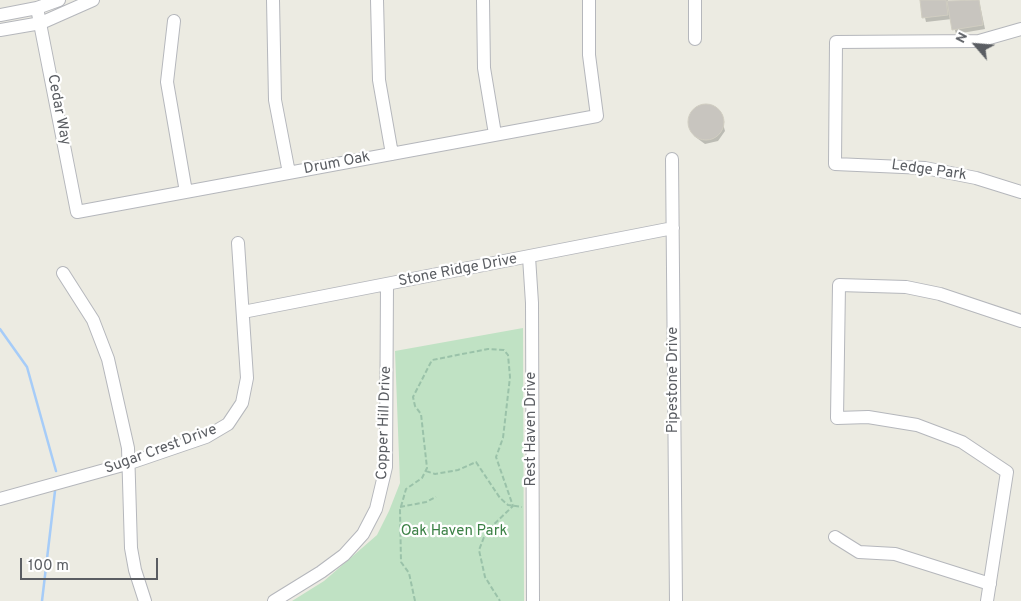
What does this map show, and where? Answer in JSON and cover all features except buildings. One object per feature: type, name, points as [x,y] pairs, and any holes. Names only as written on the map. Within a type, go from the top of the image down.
[{"type":"street","points":[[0,15],[38,8],[58,0]]},
{"type":"street","points":[[0,30],[42,23],[93,0]]},
{"type":"street","points":[[274,0],[275,100],[289,173]]},
{"type":"street","points":[[377,0],[379,80],[392,154]]},
{"type":"street","points":[[483,0],[484,68],[495,134]]},
{"type":"street","name":"Drum Oak","points":[[78,212],[597,116],[589,55],[589,0]]},
{"type":"street","points":[[695,0],[695,39]]},
{"type":"street","name":"Cedar Way","points":[[38,8],[78,212]]},
{"type":"street","points":[[174,21],[167,82],[186,192]]},
{"type":"street","name":"Ledge Park","points":[[1021,29],[979,41],[836,42],[835,164],[925,168],[976,178],[1021,192]]},
{"type":"street","name":"Pipestone Drive","points":[[672,159],[676,601]]},
{"type":"street","name":"Stone Ridge Drive","points":[[243,312],[673,228]]},
{"type":"street","name":"Sugar Crest Drive","points":[[0,499],[130,463],[212,434],[228,424],[236,414],[246,391],[247,378],[238,243]]},
{"type":"street","name":"Rest Haven Drive","points":[[529,257],[532,303],[533,601]]},
{"type":"street","points":[[63,273],[93,320],[101,339],[126,435],[130,463],[131,548],[135,570],[145,601]]},
{"type":"street","name":"Copper Hill Drive","points":[[274,601],[321,572],[344,555],[366,528],[381,495],[386,467],[387,284]]},
{"type":"street","points":[[986,601],[1007,472],[962,442],[924,427],[893,420],[837,418],[839,285],[906,288],[940,294],[1021,321]]},
{"type":"street","points":[[835,537],[859,552],[895,554],[990,584]]},
{"type":"path","points":[[415,601],[409,573],[401,562],[400,507],[406,489],[422,478],[426,471],[422,414],[412,401],[432,360],[488,349],[504,350],[508,355],[510,370],[508,404],[503,438],[496,457],[513,506]]},
{"type":"path","points":[[426,471],[435,474],[476,462],[500,498],[508,505],[533,507]]},
{"type":"path","points":[[400,507],[426,502],[436,497]]},
{"type":"path","points":[[500,601],[485,577],[479,550],[486,532],[513,506]]},
{"type":"green space","name":"Oak Haven Park","points":[[523,328],[524,601],[292,601],[324,581],[377,535],[389,511],[400,483],[395,351]]},
{"type":"waterway","points":[[0,329],[27,367],[56,471]]},
{"type":"waterway","points":[[42,601],[55,491]]}]
